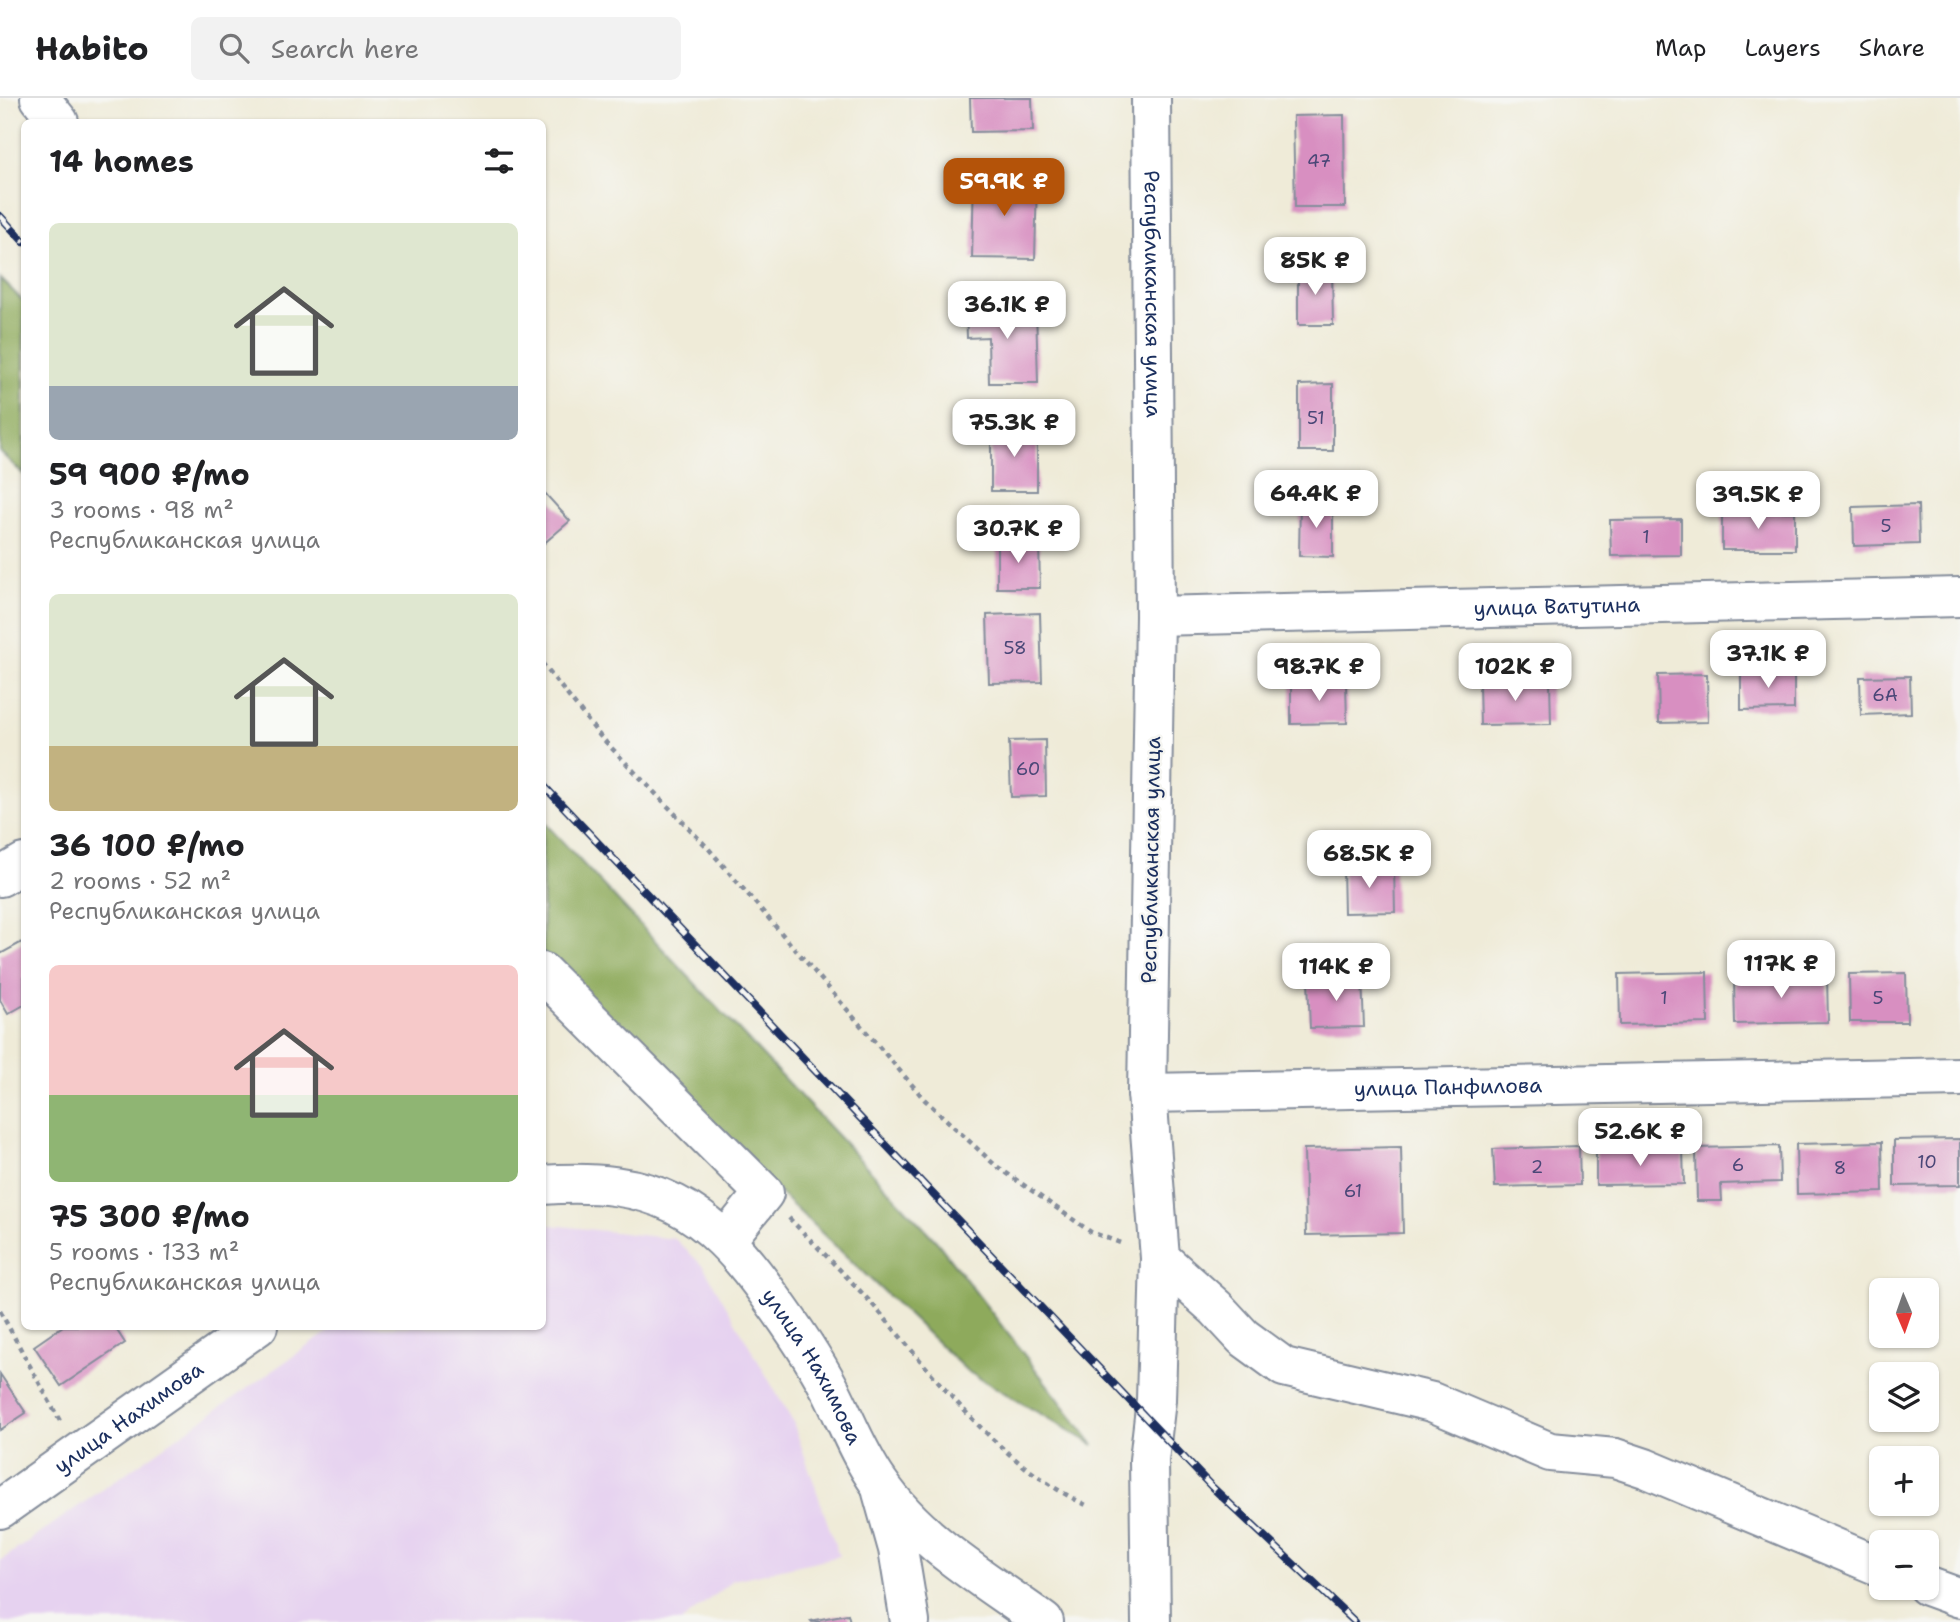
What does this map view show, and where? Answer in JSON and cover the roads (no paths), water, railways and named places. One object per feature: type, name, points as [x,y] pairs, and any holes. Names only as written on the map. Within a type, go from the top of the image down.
[{"type":"street","points":[[40,98],[58,119]]},
{"type":"street","name":"Республиканская улица","points":[[1151,98],[1155,616],[1147,1093],[1160,1258],[1156,1400],[1149,1460],[1151,1622]]},
{"type":"street","name":"улица Ватутина","points":[[1155,616],[1960,597]]},
{"type":"street","points":[[0,877],[21,865]]},
{"type":"street","points":[[546,976],[764,1192],[727,1239]]},
{"type":"street","name":"улица Панфилова","points":[[1147,1093],[1960,1077]]},
{"type":"street","name":"улица Нахимова","points":[[546,1185],[607,1185],[655,1195],[695,1213],[727,1239],[796,1332],[879,1484],[935,1543],[1044,1622]]},
{"type":"street","points":[[1160,1258],[1216,1308],[1243,1337],[1283,1367],[1432,1402],[1550,1452],[1615,1458],[1646,1468],[1869,1562]]},
{"type":"street","name":"улица Нахимова","points":[[0,1509],[252,1330]]},
{"type":"street","points":[[879,1484],[893,1528],[909,1622]]},
{"type":"street","points":[[1939,1591],[1960,1598]]},
{"type":"railway","points":[[0,216],[21,239]]},
{"type":"railway","points":[[546,788],[1212,1487],[1355,1622]]}]
